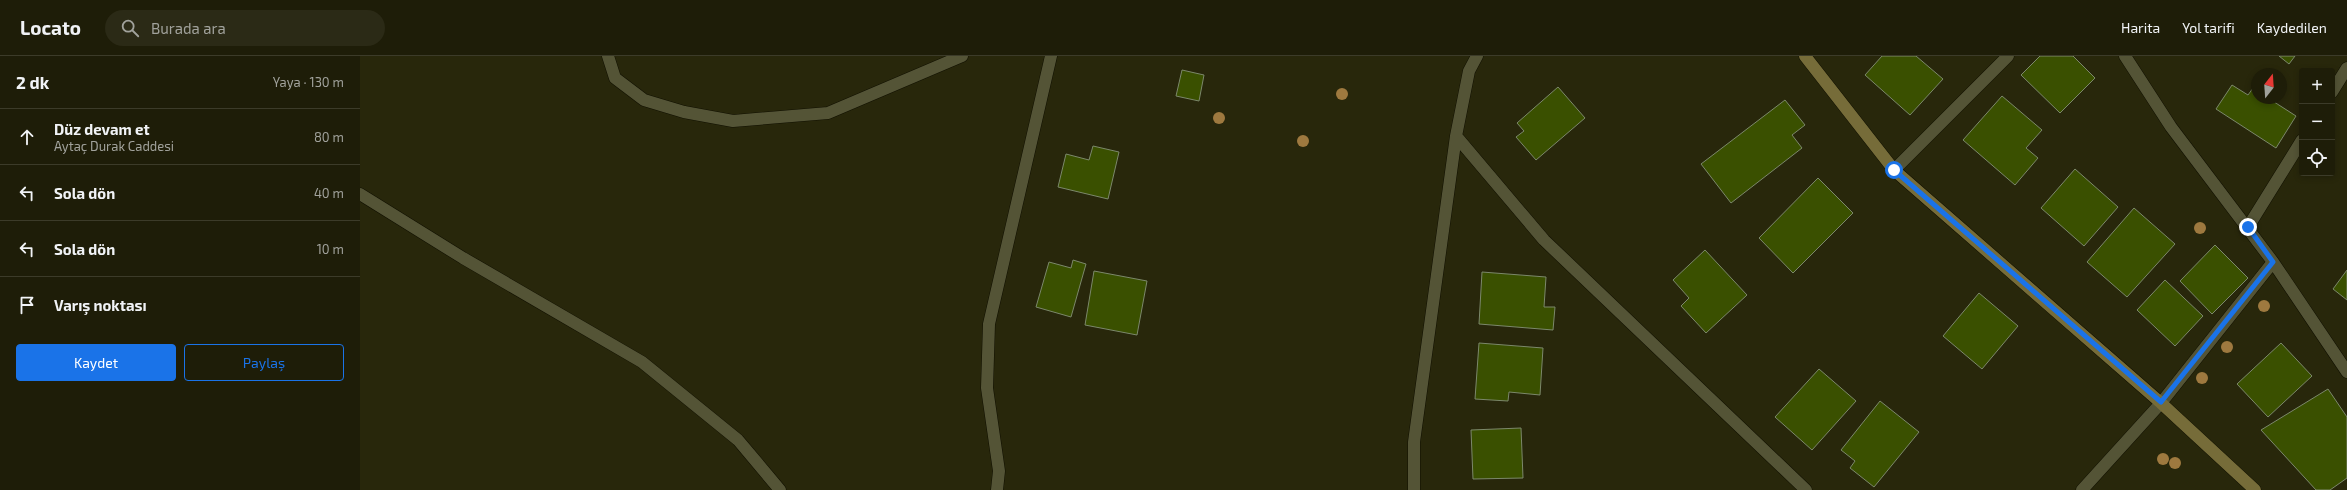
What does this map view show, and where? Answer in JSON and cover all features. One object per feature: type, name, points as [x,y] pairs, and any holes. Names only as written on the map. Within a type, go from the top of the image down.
[{"type":"main road","points":[[1804,56],[1894,170],[2161,402],[2255,490]]},
{"type":"street","points":[[608,56],[615,78],[644,100],[684,112],[734,121],[828,113],[962,56]]},
{"type":"street","points":[[997,490],[999,471],[987,388],[989,324],[1007,256],[1051,56]]},
{"type":"street","points":[[1414,490],[1414,442],[1456,136],[1469,71],[1476,56]]},
{"type":"street","points":[[1894,170],[2008,56]]},
{"type":"street","points":[[2125,56],[2171,127],[2248,227],[2347,372]]},
{"type":"street","points":[[2335,87],[2347,68]]},
{"type":"street","points":[[1456,136],[1544,240],[1806,490]]},
{"type":"street","points":[[2248,227],[2299,145]]},
{"type":"street","points":[[360,194],[463,258],[642,362],[738,440],[780,490]]},
{"type":"street","points":[[2082,490],[2161,402],[2273,262]]},
{"type":"building","points":[[1882,56],[1916,56],[1943,79],[1910,115],[1865,75]]},
{"type":"building","points":[[2040,56],[2073,56],[2095,78],[2060,113],[2021,75]]},
{"type":"building","points":[[2279,56],[2295,56],[2289,64]]},
{"type":"building","points":[[1182,70],[1204,75],[1199,101],[1176,96]]},
{"type":"building","points":[[2232,85],[2248,95],[2251,91],[2251,104],[2277,104],[2296,116],[2276,148],[2216,109]]},
{"type":"building","points":[[1558,87],[1585,118],[1536,160],[1516,137],[1524,131],[1517,123]]},
{"type":"building","points":[[2002,96],[2042,130],[2026,148],[2038,158],[2015,185],[1963,140]]},
{"type":"building","points":[[1785,100],[1805,125],[1792,135],[1802,148],[1731,203],[1701,164]]},
{"type":"building","points":[[1093,146],[1119,152],[1108,199],[1058,187],[1066,154],[1089,160]]},
{"type":"building","points":[[2075,169],[2118,207],[2084,246],[2041,208]]},
{"type":"building","points":[[1818,178],[1853,213],[1793,273],[1759,238]]},
{"type":"building","points":[[2134,208],[2175,244],[2127,297],[2087,262]]},
{"type":"building","points":[[2215,245],[2248,278],[2212,314],[2180,281]]},
{"type":"building","points":[[1705,250],[1747,295],[1706,333],[1681,306],[1689,298],[1673,280]]},
{"type":"building","points":[[1073,260],[1086,264],[1071,317],[1036,307],[1049,262],[1071,268]]},
{"type":"building","points":[[2347,270],[2347,300],[2333,289]]},
{"type":"building","points":[[1094,271],[1147,281],[1137,335],[1085,325]]},
{"type":"building","points":[[1482,272],[1546,277],[1544,307],[1555,307],[1553,330],[1479,324]]},
{"type":"building","points":[[2165,280],[2203,316],[2175,346],[2137,310]]},
{"type":"building","points":[[1979,293],[2018,326],[1982,369],[1943,336]]},
{"type":"building","points":[[1479,343],[1543,348],[1540,395],[1509,392],[1508,401],[1475,399]]},
{"type":"building","points":[[2281,343],[2312,376],[2268,417],[2237,384]]},
{"type":"building","points":[[1819,369],[1856,401],[1812,450],[1775,417]]},
{"type":"building","points":[[2328,389],[2347,417],[2347,478],[2330,490],[2316,490],[2261,430]]},
{"type":"building","points":[[1880,401],[1919,432],[1874,487],[1850,468],[1855,461],[1841,450]]},
{"type":"building","points":[[1521,428],[1523,478],[1473,479],[1471,430]]},
{"type":"route","points":[[1894,170],[2161,402],[2273,262],[2248,227]]}]
